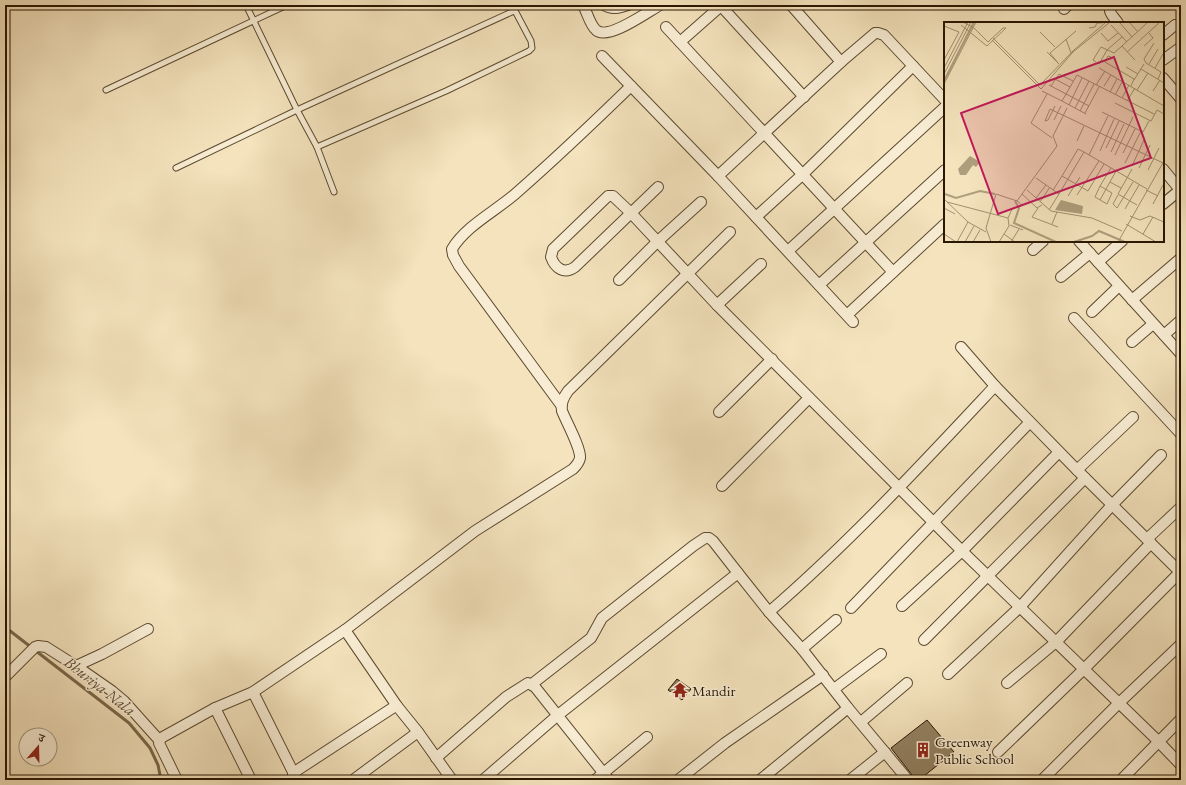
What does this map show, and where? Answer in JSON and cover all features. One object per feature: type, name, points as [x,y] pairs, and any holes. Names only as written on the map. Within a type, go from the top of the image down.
[{"type":"street","points":[[583,5],[593,27],[603,34],[616,30],[647,8],[660,5]]},
{"type":"street","points":[[604,5],[609,8],[617,8],[628,5]]},
{"type":"street","points":[[791,5],[841,62]]},
{"type":"street","points":[[1110,5],[1110,13],[1117,22]]},
{"type":"street","points":[[680,42],[721,6],[804,96]]},
{"type":"street","points":[[1164,34],[1176,25]]},
{"type":"street","points":[[666,27],[893,272]]},
{"type":"street","points":[[718,176],[874,33],[884,35],[944,99]]},
{"type":"street","points":[[1164,59],[1181,47]]},
{"type":"street","points":[[602,56],[718,176],[850,318],[893,272],[944,225]]},
{"type":"street","points":[[756,217],[802,175],[913,66]]},
{"type":"street","points":[[1164,79],[1181,99]]},
{"type":"street","points":[[561,405],[459,266],[453,255],[452,249],[456,243],[472,228],[513,196],[588,128],[631,86]]},
{"type":"street","points":[[788,251],[944,108]]},
{"type":"street","points":[[1164,170],[1180,190],[1164,203]]},
{"type":"street","points":[[819,285],[944,171]]},
{"type":"street","points":[[658,188],[631,213],[572,270],[564,271],[558,268],[552,260],[551,256],[553,249],[608,196],[613,196],[631,213],[658,241],[717,305],[809,398],[962,551],[1181,765]]},
{"type":"street","points":[[619,280],[658,241],[701,202]]},
{"type":"street","points":[[159,740],[215,708],[253,692],[346,630],[475,531],[573,469],[578,464],[580,458],[579,450],[562,411],[561,405],[563,398],[568,391],[730,232]]},
{"type":"street","points":[[1033,250],[1042,242]]},
{"type":"street","points":[[1080,242],[1181,354]]},
{"type":"street","points":[[1098,262],[1121,242]]},
{"type":"street","points":[[1061,277],[1090,254]]},
{"type":"street","points":[[1132,300],[1181,258]]},
{"type":"street","points":[[717,305],[761,264]]},
{"type":"street","points":[[1092,312],[1119,286]]},
{"type":"street","points":[[1074,318],[1181,434]]},
{"type":"street","points":[[1164,335],[1181,320]]},
{"type":"street","points":[[1132,342],[1153,324]]},
{"type":"street","points":[[961,347],[980,370],[1030,422],[1181,573],[1084,670],[998,752]]},
{"type":"street","points":[[719,412],[772,359]]},
{"type":"street","points":[[769,612],[807,580],[900,488],[995,386]]},
{"type":"street","points":[[722,486],[809,398]]},
{"type":"street","points":[[1077,470],[1133,417]]},
{"type":"street","points":[[851,608],[1030,422]]},
{"type":"street","points":[[902,606],[962,551],[1060,452]]},
{"type":"street","points":[[948,674],[1020,608],[1112,505],[1161,455]]},
{"type":"street","points":[[924,640],[1085,478]]},
{"type":"street","points":[[1007,684],[1056,642],[1181,507]]},
{"type":"street","points":[[436,758],[506,697],[524,684],[532,684],[591,638],[602,618],[693,546],[705,538],[709,538],[713,541],[769,612],[802,649],[848,708],[908,780]]},
{"type":"street","points":[[483,780],[558,716],[738,573]]},
{"type":"street","points":[[802,649],[836,620]]},
{"type":"street","points":[[76,666],[102,654],[148,629]]},
{"type":"street","points":[[346,630],[397,706],[418,732],[452,780]]},
{"type":"street","points":[[1042,780],[1181,644]]},
{"type":"street","points":[[5,677],[34,647],[46,647],[76,666],[124,701],[159,740],[159,743],[177,780]]},
{"type":"street","points":[[834,689],[880,654]]},
{"type":"street","points":[[678,780],[725,743],[823,675]]},
{"type":"street","points":[[861,722],[907,683]]},
{"type":"street","points":[[532,684],[606,777]]},
{"type":"street","points":[[253,692],[295,776],[397,706]]},
{"type":"street","points":[[215,708],[251,780]]},
{"type":"street","points":[[760,780],[848,708]]},
{"type":"street","points":[[1121,780],[1181,719]]},
{"type":"street","points":[[353,780],[418,732]]},
{"type":"street","points":[[595,780],[606,777],[647,737]]},
{"type":"street","points":[[850,780],[885,752]]},
{"type":"lane","points":[[246,5],[297,110],[317,147],[334,192]]},
{"type":"lane","points":[[106,90],[287,5]]},
{"type":"lane","points":[[317,147],[446,91],[530,51],[532,48],[531,41],[512,5]]},
{"type":"lane","points":[[176,168],[297,110],[514,11]]},
{"type":"building","name":"Mandir","points":[[677,679],[691,689],[682,700],[668,690]]},
{"type":"building","name":"Greenway Public School","points":[[927,720],[954,752],[919,780],[916,780],[891,748]]},
{"type":"waterway","name":"Bhuriya Nala","points":[[5,627],[129,723],[150,748],[158,765],[161,780]]},
{"type":"place","name":"Mandir","points":[[680,690]]},
{"type":"place","name":"Greenway Public School","points":[[923,750]]}]
